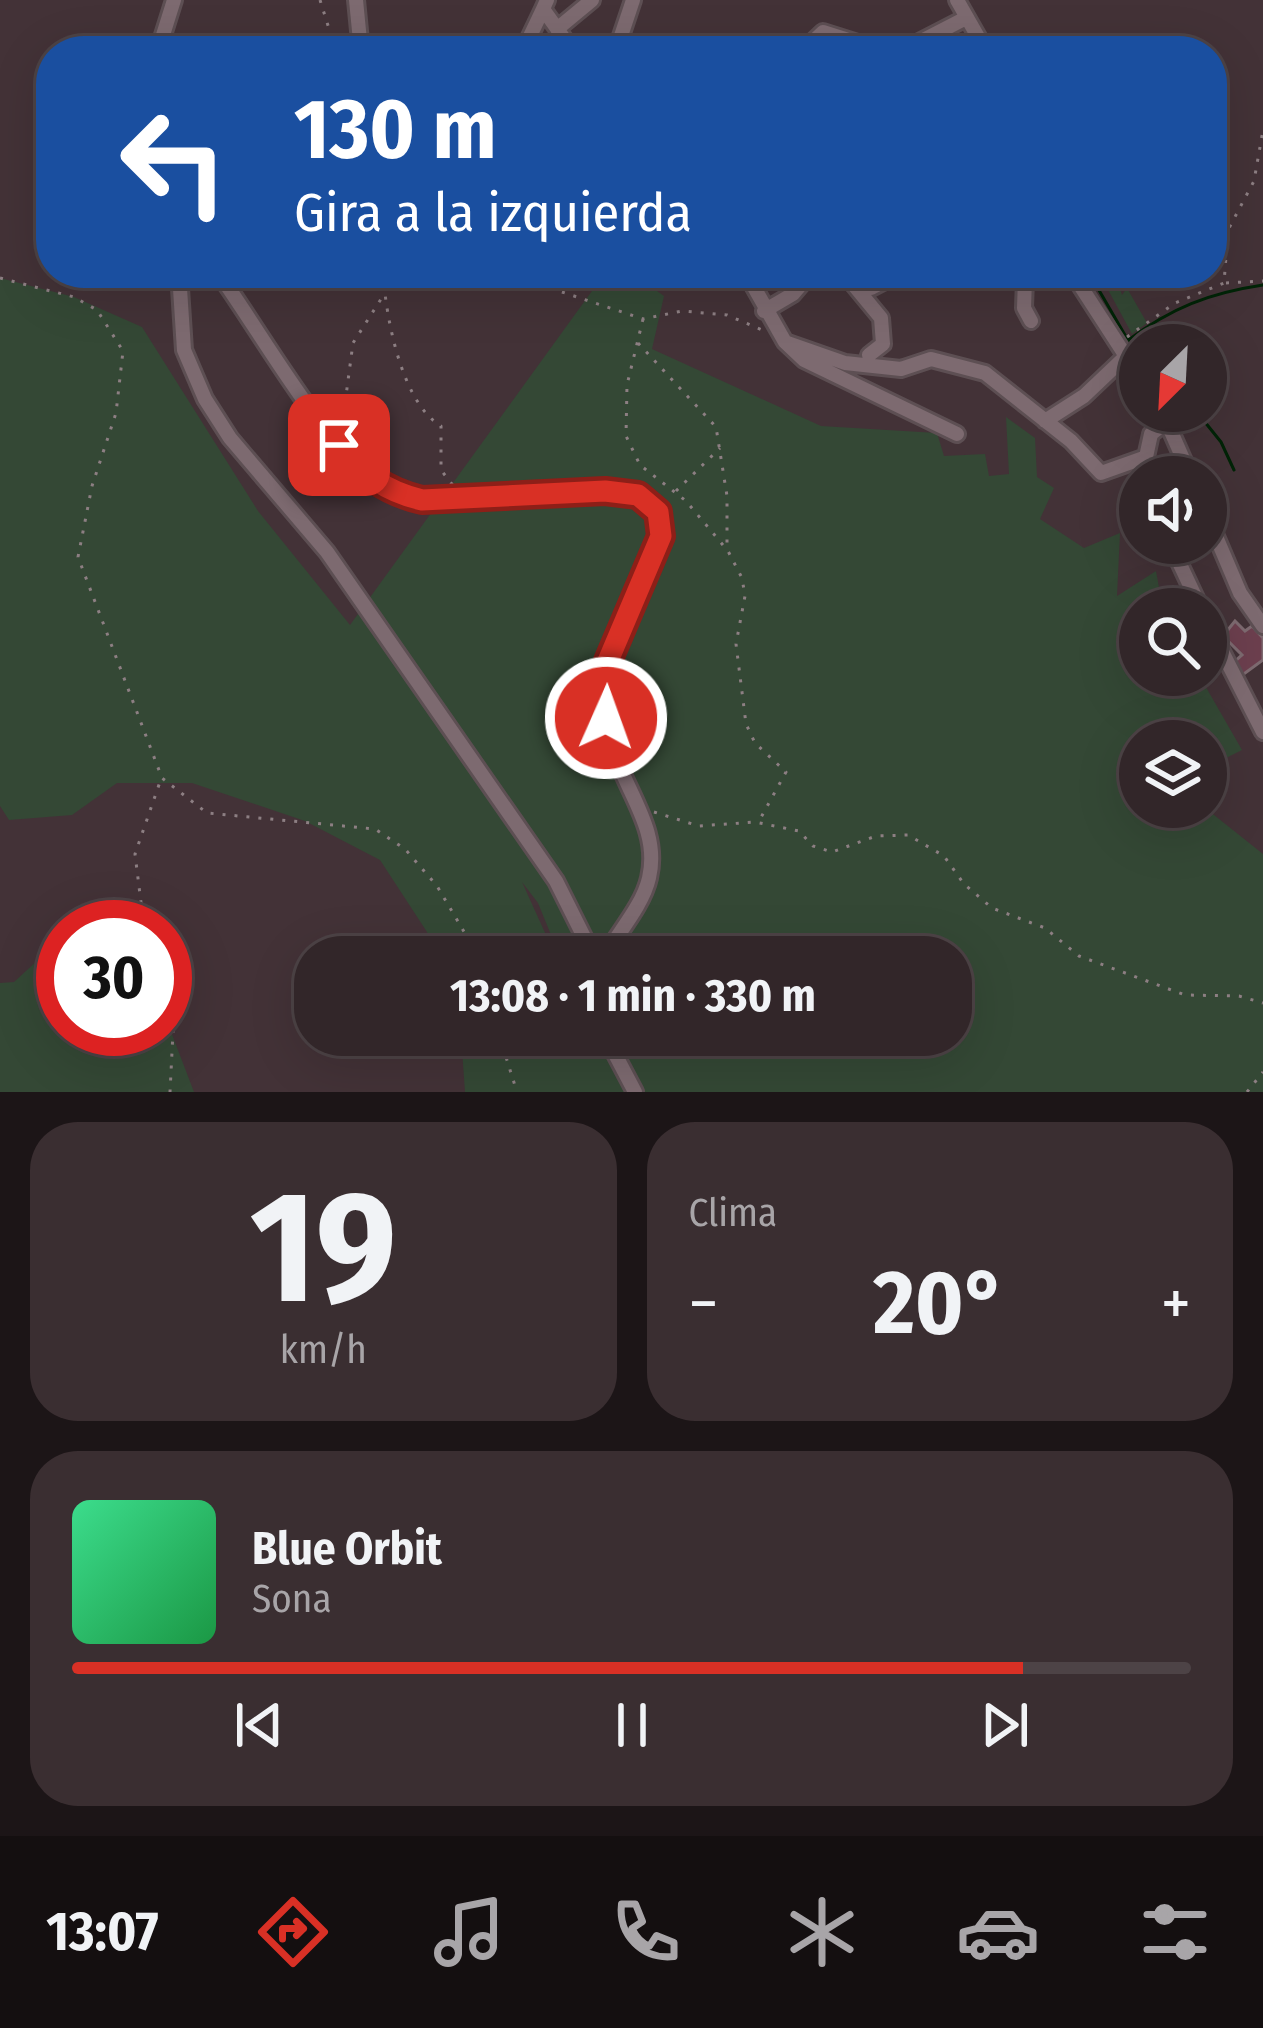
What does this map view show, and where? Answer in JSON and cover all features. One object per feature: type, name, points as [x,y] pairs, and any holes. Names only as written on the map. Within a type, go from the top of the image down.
[{"type":"street","points":[[163,36],[174,0]]},
{"type":"street","points":[[356,0],[360,36]]},
{"type":"street","points":[[557,29],[592,0]]},
{"type":"street","points":[[621,36],[633,0]]},
{"type":"street","points":[[957,0],[977,36]]},
{"type":"street","points":[[545,4],[562,36]]},
{"type":"street","points":[[530,36],[545,4]]},
{"type":"street","points":[[930,36],[966,17]]},
{"type":"street","points":[[179,288],[184,350],[230,438],[327,552],[542,861],[583,936]]},
{"type":"street","points":[[229,288],[339,445],[362,473],[392,493],[422,500],[605,491],[638,495],[658,512],[661,536],[608,661],[606,718],[617,762],[653,850],[649,882],[617,936]]},
{"type":"street","points":[[753,288],[785,342],[804,360],[957,434]]},
{"type":"street","points":[[764,311],[798,288]]},
{"type":"street","points":[[854,288],[881,318],[884,344],[869,355]]},
{"type":"street","points":[[1025,288],[1024,308],[1031,320]]},
{"type":"street","points":[[1082,288],[1119,340]]},
{"type":"street","points":[[785,342],[845,363],[901,369],[931,359],[985,373],[1100,473],[1119,466]]},
{"type":"street","points":[[1045,421],[1084,396],[1119,351]]},
{"type":"street","points":[[1227,562],[1240,593],[1263,626]]},
{"type":"street","points":[[1227,661],[1263,732]]},
{"type":"street","points":[[616,1056],[635,1092]]},
{"type":"path","points":[[320,0],[331,36]]},
{"type":"path","points":[[1227,243],[1228,230],[1254,181],[1263,130]]},
{"type":"path","points":[[0,278],[36,287]]},
{"type":"path","points":[[1227,283],[1263,281]]},
{"type":"path","points":[[39,288],[74,297],[97,310],[123,351],[116,413],[92,486],[78,557],[161,778],[207,813],[375,830],[405,849],[437,886],[467,936]]},
{"type":"path","points":[[384,288],[384,314],[419,410],[441,426],[444,478],[466,498]]},
{"type":"path","points":[[550,288],[644,319],[682,311],[727,315],[785,342]]},
{"type":"path","points":[[1150,324],[1175,303],[1212,288]]},
{"type":"path","points":[[339,445],[353,343],[384,295]]},
{"type":"path","points":[[644,319],[626,400],[626,436],[640,465],[728,550]]},
{"type":"path","points":[[637,341],[698,402],[716,427],[728,550],[745,596],[736,644],[746,724],[755,743],[786,772],[758,823]]},
{"type":"path","points":[[671,491],[685,485],[721,447]]},
{"type":"path","points":[[141,900],[135,854],[161,778]]},
{"type":"path","points":[[640,811],[715,827],[758,823],[799,831],[813,845],[832,852],[888,834],[922,840],[992,908],[1045,928],[1079,956],[1185,995],[1239,996],[1263,1003]]},
{"type":"path","points":[[170,1092],[172,1056]]},
{"type":"path","points":[[506,1056],[517,1092]]},
{"type":"path","points":[[1247,1092],[1263,1072]]},
{"type":"green space","points":[[0,278],[74,297],[142,327],[258,511],[350,625],[594,288],[653,288],[664,296],[652,349],[821,426],[937,433],[944,456],[985,454],[989,476],[1009,474],[1006,417],[1035,438],[1037,477],[1054,488],[1040,519],[1084,548],[1119,533],[1119,696],[1211,696],[1225,720],[1119,720],[1119,828],[1227,825],[1263,854],[1263,1092],[465,1092],[462,1056],[972,1056],[972,936],[551,936],[538,903],[522,882],[546,936],[428,936],[380,860],[305,821],[192,783],[117,783],[72,815],[9,820],[0,806]]},
{"type":"green space","points":[[1107,288],[1120,288],[1122,295],[1127,288],[1147,323],[1127,324]]},
{"type":"green space","points":[[1156,571],[1159,588],[1129,588]]},
{"type":"green space","points":[[1227,724],[1242,750],[1227,758]]},
{"type":"green space","points":[[36,962],[36,1056],[180,1056],[194,1092],[0,1092],[0,983],[14,982]]},
{"type":"building","points":[[1235,621],[1245,631],[1252,626],[1263,638],[1263,660],[1241,676],[1234,662],[1242,655],[1227,640]]},
{"type":"waterway","points":[[1152,324],[1225,292],[1263,285]]},
{"type":"waterway","points":[[1098,288],[1119,325]]},
{"type":"waterway","points":[[1213,432],[1234,470]]},
{"type":"route","points":[[339,445],[362,473],[392,493],[422,500],[605,491],[638,495],[658,512],[661,536],[608,661],[606,718]]}]
